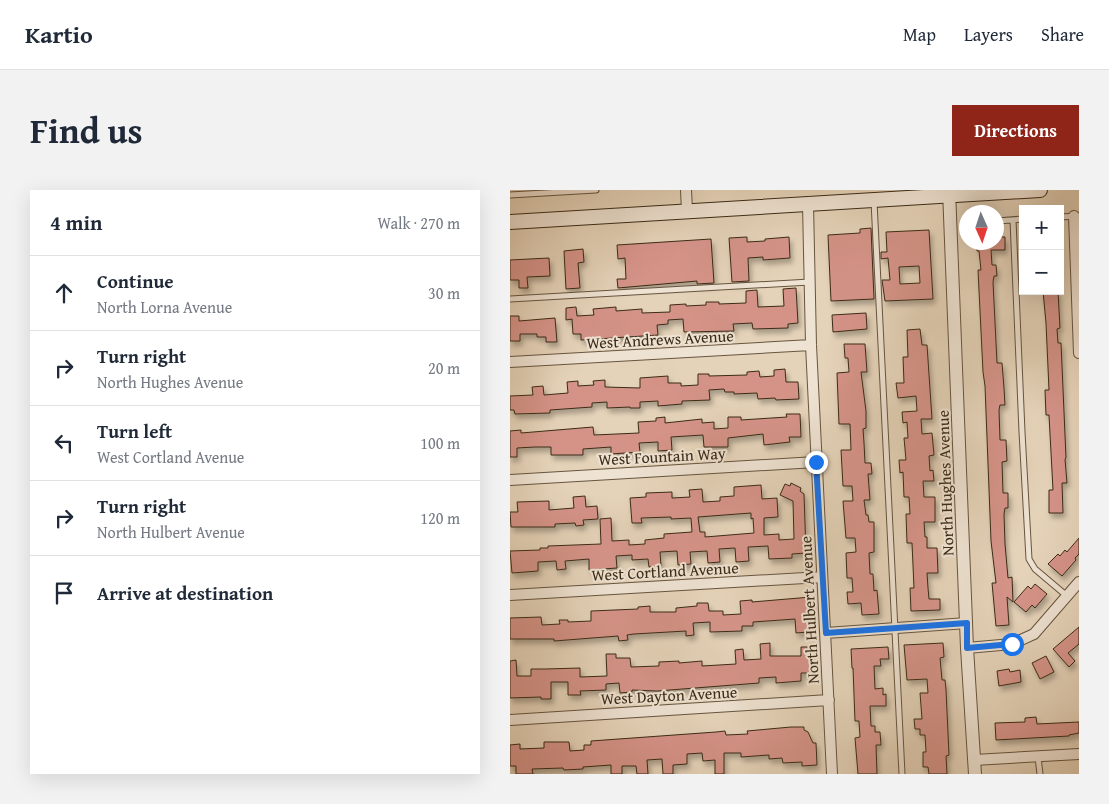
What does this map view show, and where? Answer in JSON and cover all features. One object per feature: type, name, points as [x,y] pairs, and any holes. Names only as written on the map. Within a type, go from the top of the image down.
[{"type":"main road","points":[[510,222],[874,200],[949,192],[1040,190]]},
{"type":"street","points":[[686,190],[688,211]]},
{"type":"street","name":"North Hughes Avenue","points":[[949,192],[967,648],[975,774]]},
{"type":"street","name":"North Hulbert Avenue","points":[[808,204],[811,345],[832,774]]},
{"type":"street","points":[[1077,216],[1079,353]]},
{"type":"street","name":"West Andrews Avenue","points":[[510,362],[811,345]]},
{"type":"street","name":"West Fountain Way","points":[[510,480],[816,462]]},
{"type":"street","name":"West Cortland Avenue","points":[[510,595],[822,577]]},
{"type":"street","points":[[967,648],[1012,644],[1034,634],[1079,582]]},
{"type":"street","points":[[826,633],[967,623]]},
{"type":"street","name":"West Dayton Avenue","points":[[510,720],[829,700]]},
{"type":"street","points":[[974,760],[1079,754]]},
{"type":"lane","points":[[510,195],[596,190]]},
{"type":"lane","points":[[874,200],[902,774]]},
{"type":"lane","points":[[1064,217],[1077,216]]},
{"type":"lane","points":[[1004,220],[1019,219]]},
{"type":"lane","points":[[1013,220],[1029,560],[1035,568],[1067,596]]},
{"type":"lane","points":[[510,299],[810,282]]},
{"type":"lane","points":[[1038,756],[1040,774]]},
{"type":"building","points":[[871,228],[874,299],[831,301],[828,235],[860,233],[860,229]]},
{"type":"building","points":[[929,230],[933,299],[885,301],[882,280],[890,280],[888,258],[881,259],[881,252],[887,252],[886,232]],"holes":[[[919,266],[920,283],[900,284],[899,267]]]},
{"type":"building","points":[[747,237],[747,242],[789,237],[790,258],[763,260],[763,257],[748,258],[749,281],[732,282],[729,238]]},
{"type":"building","points":[[711,239],[714,283],[697,284],[697,281],[618,288],[617,279],[626,279],[625,258],[618,259],[617,245]]},
{"type":"building","points":[[583,249],[584,262],[578,263],[580,288],[566,289],[564,251]]},
{"type":"building","points":[[991,250],[992,265],[996,265],[997,276],[994,276],[993,282],[997,363],[1002,363],[1005,405],[1000,405],[999,410],[1000,440],[1006,440],[1007,461],[1002,462],[1003,493],[1008,493],[1008,508],[1005,508],[1004,514],[1005,544],[1008,578],[1012,577],[1013,602],[1007,597],[1009,625],[996,626],[992,583],[996,583],[991,541],[978,270],[981,270],[979,251],[977,251]]},
{"type":"building","points":[[549,258],[550,276],[527,277],[528,288],[519,288],[519,280],[510,280],[510,260]]},
{"type":"building","points":[[796,288],[798,323],[788,324],[788,328],[753,329],[752,323],[733,324],[734,331],[684,332],[683,319],[668,320],[668,324],[657,325],[658,335],[581,340],[581,334],[573,334],[572,319],[566,320],[566,308],[576,307],[577,316],[594,315],[593,309],[616,307],[616,311],[642,309],[642,313],[670,312],[670,305],[706,305],[706,302],[719,302],[719,304],[746,303],[746,291],[757,290],[758,307],[784,306],[783,289]]},
{"type":"building","points":[[1043,295],[1058,295],[1060,328],[1057,329],[1058,343],[1061,343],[1067,483],[1062,483],[1063,513],[1049,513],[1049,490],[1053,490],[1049,415],[1046,415],[1045,390],[1049,390]]},
{"type":"building","points":[[866,313],[867,329],[833,332],[832,315]]},
{"type":"building","points":[[510,316],[519,316],[519,321],[555,318],[557,342],[546,342],[546,337],[537,337],[537,334],[520,334],[520,341],[510,341]]},
{"type":"building","points":[[920,329],[922,345],[927,345],[932,419],[921,419],[922,434],[932,433],[934,455],[929,456],[930,471],[933,470],[934,481],[923,481],[924,497],[935,497],[935,522],[924,522],[925,537],[927,537],[927,548],[937,548],[938,573],[927,573],[928,588],[929,599],[940,599],[940,610],[911,611],[910,588],[914,588],[912,543],[907,543],[906,514],[910,514],[909,497],[904,497],[903,472],[900,473],[899,460],[906,460],[904,438],[908,438],[907,422],[903,423],[902,412],[917,411],[916,396],[898,398],[896,383],[904,383],[903,357],[908,357],[907,330]]},
{"type":"building","points":[[844,344],[865,344],[867,372],[861,372],[866,411],[866,428],[863,429],[865,463],[871,463],[872,474],[868,474],[870,500],[864,500],[869,522],[874,522],[874,552],[869,553],[870,574],[873,574],[874,591],[877,590],[879,614],[862,615],[861,603],[848,604],[847,592],[853,592],[852,578],[847,578],[846,553],[856,552],[855,538],[846,538],[843,501],[853,501],[852,486],[843,486],[841,450],[851,450],[850,424],[839,424],[837,373],[849,372]]},
{"type":"building","points":[[785,369],[786,382],[798,382],[799,399],[758,399],[757,393],[734,394],[734,392],[725,392],[724,389],[709,390],[710,400],[682,401],[682,404],[658,406],[658,401],[640,402],[640,408],[607,408],[607,402],[592,403],[592,407],[550,410],[550,413],[515,414],[514,410],[510,410],[510,396],[533,395],[532,387],[543,386],[544,395],[568,393],[567,382],[578,381],[578,386],[594,385],[593,381],[605,380],[605,387],[640,388],[640,378],[668,376],[668,383],[681,383],[681,386],[698,385],[698,374],[709,374],[709,376],[747,375],[747,372],[759,371],[760,377],[774,376],[774,370]]},
{"type":"building","points":[[786,414],[800,414],[801,437],[789,437],[790,442],[764,445],[763,434],[728,438],[728,447],[704,447],[703,435],[671,437],[672,450],[658,451],[658,442],[639,443],[640,452],[611,454],[611,447],[583,449],[583,455],[551,455],[551,447],[535,447],[517,448],[517,457],[510,457],[510,431],[521,430],[521,433],[593,427],[594,435],[639,433],[638,422],[656,421],[656,418],[665,417],[665,423],[702,419],[702,423],[714,422],[714,429],[728,428],[728,417],[741,417],[741,420],[787,417]]},
{"type":"building","points":[[791,483],[801,488],[800,491],[804,494],[806,553],[792,554],[792,558],[769,559],[768,546],[748,547],[749,561],[736,562],[735,548],[719,549],[720,562],[708,563],[707,551],[690,552],[691,564],[678,565],[677,551],[660,552],[661,566],[649,567],[648,559],[632,560],[632,555],[616,556],[617,568],[589,570],[589,559],[565,561],[566,569],[557,570],[556,561],[538,562],[538,571],[512,573],[510,551],[540,550],[540,548],[548,548],[548,546],[601,544],[600,519],[611,518],[612,541],[629,540],[629,545],[645,544],[645,540],[664,538],[664,534],[692,532],[691,518],[641,518],[642,523],[632,523],[630,498],[646,497],[646,493],[672,492],[672,498],[690,497],[689,490],[702,489],[703,502],[720,501],[720,497],[734,496],[734,487],[761,485],[762,499],[777,498],[778,517],[764,518],[764,535],[779,534],[779,540],[794,539],[793,501],[780,495],[785,484],[790,486]],"holes":[[[751,513],[751,519],[753,518],[754,533],[705,537],[705,532],[700,532],[698,517]]]},
{"type":"building","points":[[585,496],[586,507],[597,506],[598,519],[583,520],[584,525],[576,526],[575,523],[555,524],[555,527],[511,527],[510,512],[518,512],[517,502],[549,501],[549,510],[574,508],[573,497]]},
{"type":"building","points":[[1079,538],[1079,554],[1062,576],[1048,564],[1058,554],[1060,556],[1065,550],[1067,552]]},
{"type":"building","points":[[1035,584],[1047,594],[1035,608],[1032,605],[1026,612],[1014,602],[1028,586],[1031,589]]},
{"type":"building","points":[[811,597],[811,608],[807,609],[808,632],[796,633],[795,619],[753,622],[753,626],[742,626],[742,631],[710,632],[710,622],[693,623],[694,635],[686,636],[686,631],[634,634],[627,635],[628,640],[619,641],[618,636],[554,641],[554,639],[510,639],[510,618],[541,617],[542,625],[560,624],[559,620],[568,620],[568,622],[591,621],[591,611],[638,609],[638,607],[650,606],[650,612],[676,612],[676,608],[697,606],[697,603],[708,603],[709,611],[723,611],[723,615],[741,614],[740,601],[752,600],[752,602]]},
{"type":"building","points":[[1079,627],[1079,644],[1068,653],[1075,661],[1069,667],[1053,649]]},
{"type":"building","points":[[770,643],[770,656],[801,656],[801,647],[810,647],[811,673],[801,673],[801,681],[776,683],[776,677],[759,678],[759,683],[657,691],[632,690],[632,692],[620,693],[619,683],[606,684],[606,690],[580,691],[581,695],[568,695],[568,682],[551,682],[551,699],[541,699],[541,697],[510,698],[510,661],[516,660],[517,676],[531,676],[531,669],[580,668],[580,677],[607,676],[606,654],[616,654],[616,658],[630,658],[631,667],[659,666],[659,662],[679,661],[679,663],[702,661],[702,666],[736,664],[735,650],[743,649],[744,660],[761,659],[760,644]]},
{"type":"building","points":[[943,643],[944,657],[940,658],[942,680],[945,680],[946,690],[949,755],[946,756],[947,774],[929,774],[928,767],[923,767],[923,752],[926,752],[925,735],[920,735],[920,729],[915,729],[914,719],[922,719],[920,693],[928,693],[927,679],[907,680],[904,645]]},
{"type":"building","points":[[888,647],[889,659],[880,659],[881,666],[874,666],[875,689],[883,688],[883,695],[886,694],[886,706],[870,706],[871,726],[875,726],[875,732],[880,732],[881,745],[876,745],[877,774],[858,774],[855,738],[860,737],[859,721],[855,721],[851,649]]},
{"type":"building","points":[[1046,656],[1054,672],[1040,679],[1032,663]]},
{"type":"building","points":[[1009,669],[1010,672],[1020,670],[1021,682],[999,686],[997,671]]},
{"type":"building","points":[[1036,717],[1037,724],[1079,722],[1079,733],[1069,736],[996,740],[995,723],[1025,722],[1025,718]]},
{"type":"building","points":[[804,727],[813,743],[816,743],[817,765],[802,766],[802,762],[783,763],[782,758],[769,759],[769,755],[741,757],[741,753],[724,753],[724,774],[715,774],[715,760],[703,761],[702,753],[687,754],[687,764],[673,765],[673,774],[663,774],[662,759],[647,760],[648,774],[637,774],[636,766],[622,766],[622,774],[611,774],[611,765],[564,770],[563,768],[532,769],[533,774],[516,774],[516,766],[510,766],[510,745],[520,744],[520,749],[544,748],[544,742],[569,742],[570,751],[584,750],[584,745],[591,745],[591,741],[725,731],[726,735],[748,734],[747,731]]},
{"type":"route","points":[[816,462],[826,633],[967,623],[967,648],[1012,644]]}]
